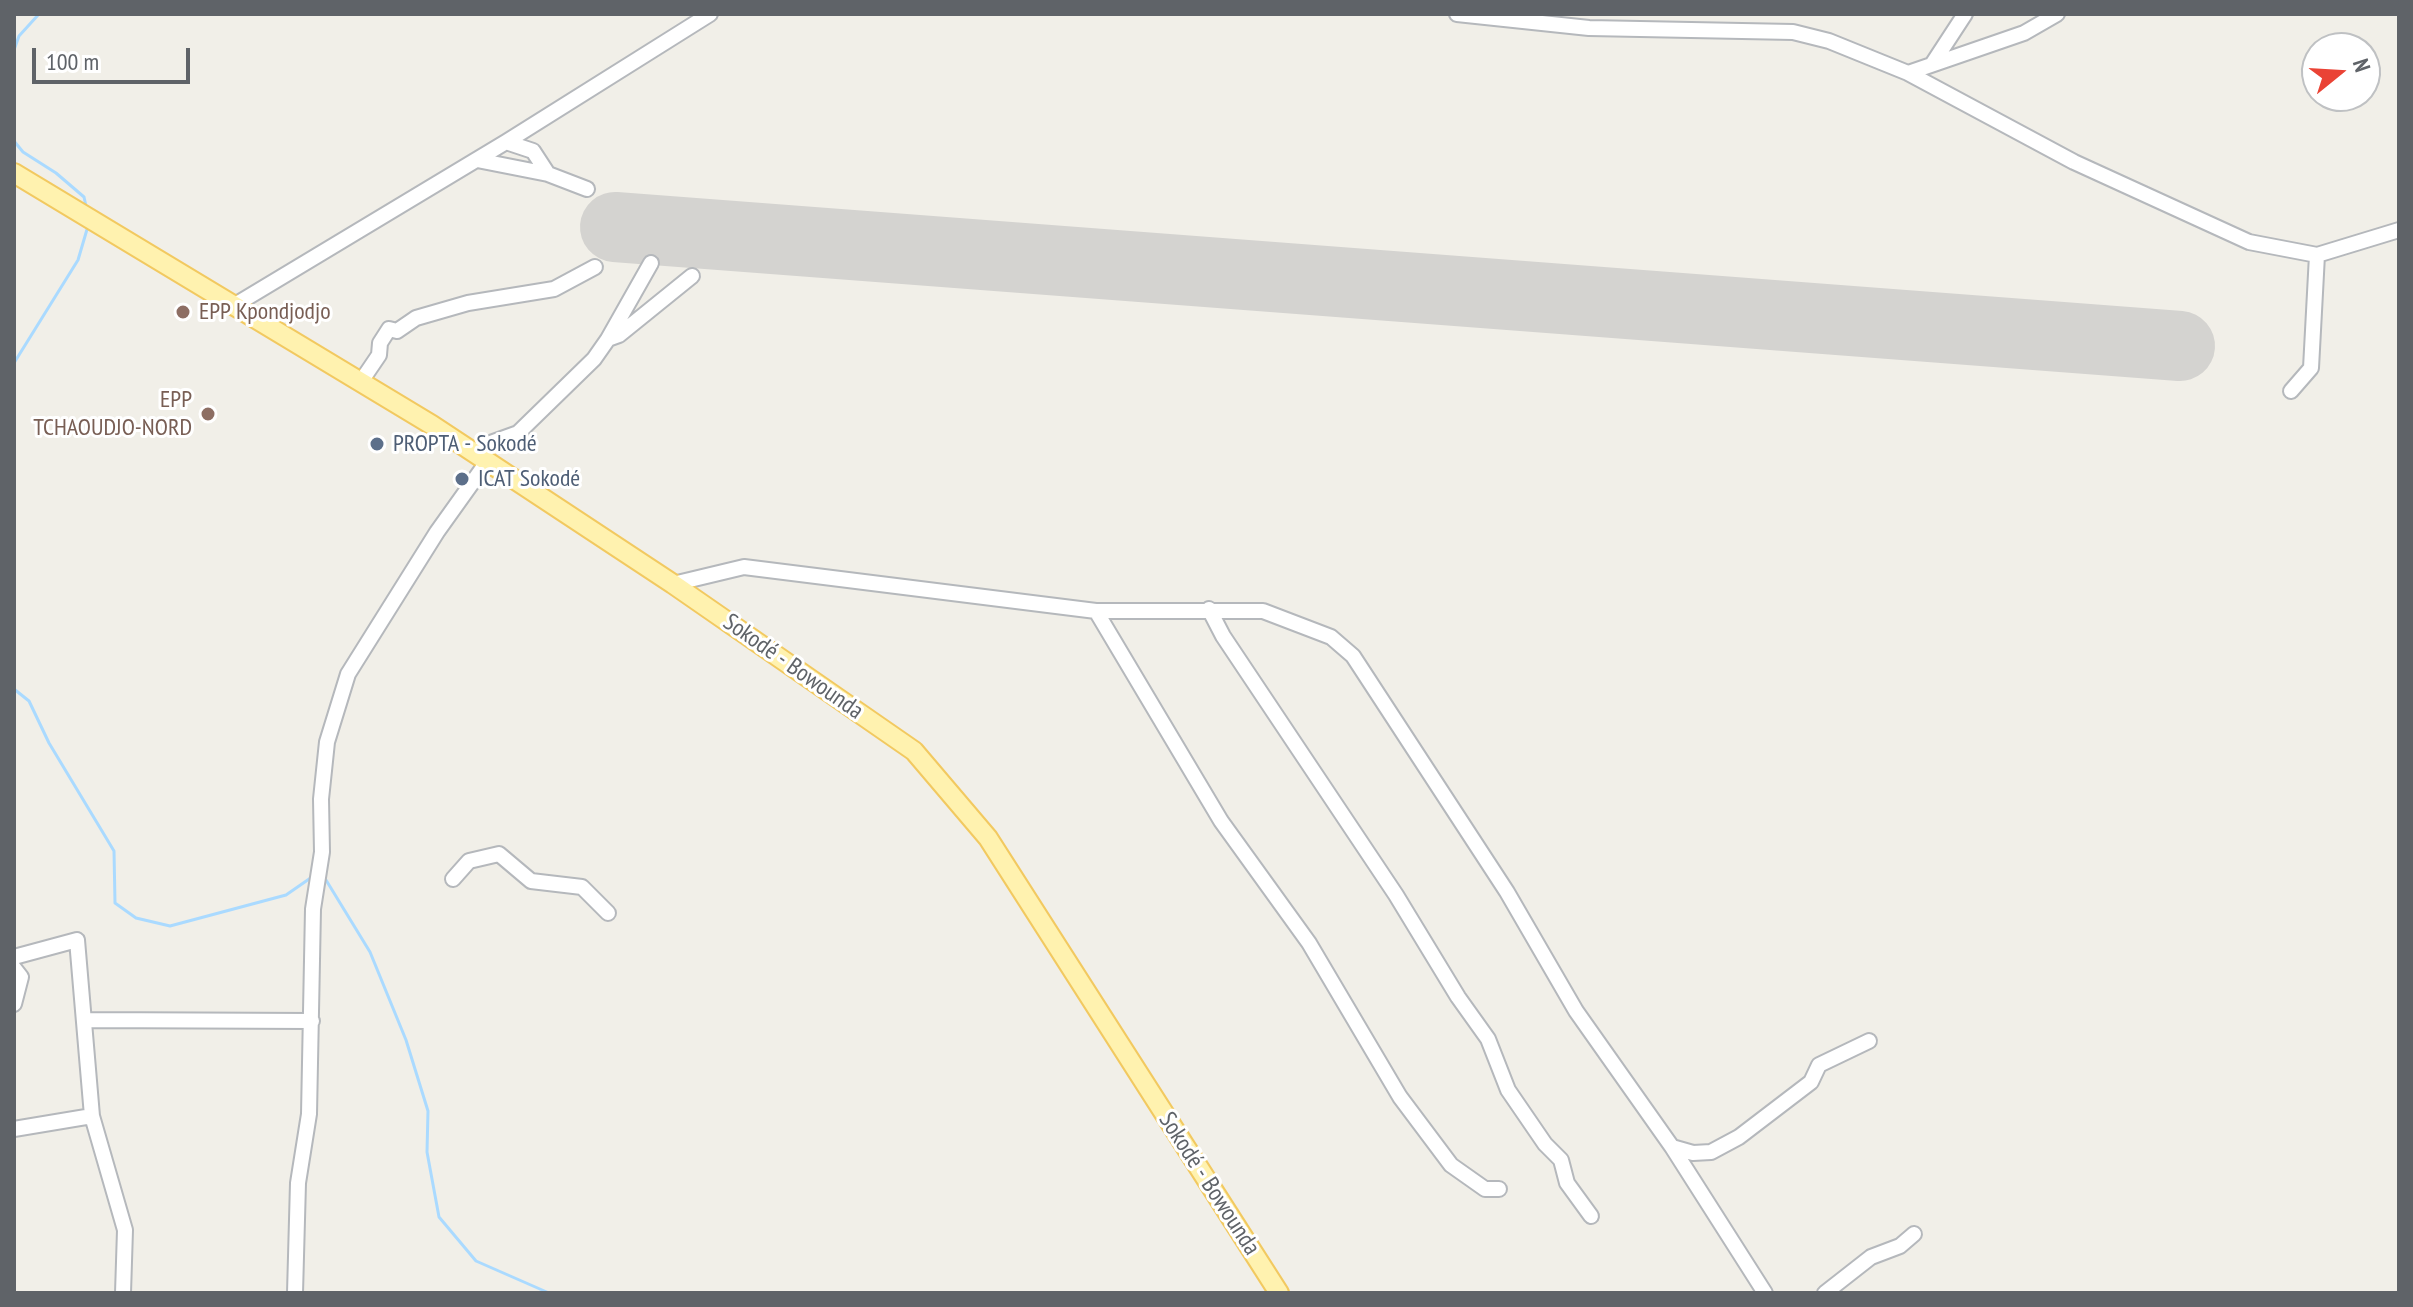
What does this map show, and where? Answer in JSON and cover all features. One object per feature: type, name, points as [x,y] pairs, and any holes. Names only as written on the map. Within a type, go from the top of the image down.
[{"type":"main road","name":"Sokodé - Bowounda","points":[[14,173],[482,458],[673,584],[914,751],[988,838],[1279,1293]]},
{"type":"street","points":[[674,33],[681,14]]},
{"type":"street","points":[[235,305],[477,160],[674,33],[710,14]]},
{"type":"street","points":[[1457,14],[1793,32],[1829,41],[1908,73],[2074,162],[2249,242],[2317,255],[2399,230]]},
{"type":"street","points":[[1933,63],[1965,14]]},
{"type":"street","points":[[1908,73],[2024,33],[2057,14]]},
{"type":"street","points":[[506,142],[533,151],[548,174]]},
{"type":"street","points":[[477,160],[548,174],[587,189]]},
{"type":"street","points":[[2291,391],[2311,368],[2317,255]]},
{"type":"street","points":[[295,1293],[298,1183],[309,1114],[327,742],[348,674],[482,458],[482,446],[518,433],[594,359],[651,263]]},
{"type":"street","points":[[360,383],[379,355],[380,343],[389,329],[397,331],[416,318],[468,303],[554,289],[595,267]]},
{"type":"street","points":[[608,339],[619,335],[692,276]]},
{"type":"street","points":[[673,584],[744,567],[1096,611],[1263,611],[1331,637],[1353,656],[1507,892],[1576,1011],[1672,1147],[1765,1293]]},
{"type":"street","points":[[1209,609],[1223,636],[1389,883],[1458,997],[1488,1039],[1508,1090],[1545,1144],[1561,1160],[1567,1183],[1591,1216]]},
{"type":"street","points":[[1096,611],[1221,821],[1309,943],[1400,1097],[1451,1165],[1485,1189],[1499,1189]]},
{"type":"street","points":[[453,879],[469,861],[499,854],[531,881],[582,887],[608,913]]},
{"type":"street","points":[[14,957],[77,940],[92,1116],[125,1230],[123,1293]]},
{"type":"street","points":[[14,968],[21,977],[14,1004]]},
{"type":"street","points":[[84,1020],[312,1021]]},
{"type":"street","points":[[1672,1147],[1693,1153],[1711,1152],[1739,1137],[1800,1093],[1811,1082],[1819,1065],[1869,1041]]},
{"type":"street","points":[[14,1129],[92,1116]]},
{"type":"street","points":[[1825,1293],[1871,1257],[1900,1246],[1914,1234]]},
{"type":"waterway","points":[[14,50],[19,36],[39,14]]},
{"type":"waterway","points":[[14,141],[23,152],[56,173],[84,197],[86,206]]},
{"type":"waterway","points":[[14,363],[78,260],[88,226]]},
{"type":"waterway","points":[[14,689],[29,701],[49,743],[114,851],[115,903],[136,918],[170,926],[286,895],[312,877]]},
{"type":"waterway","points":[[326,880],[370,952],[406,1040],[428,1111],[427,1152],[439,1217],[476,1261],[549,1293]]},
{"type":"runway","points":[[615,227],[2180,346]]},
{"type":"place","name":"EPP Kpondjodjo","points":[[183,312]]},
{"type":"place","name":"EPP TCHAOUDJO-NORD","points":[[208,414]]},
{"type":"place","name":"PROPTA - Sokodé","points":[[377,444]]},
{"type":"place","name":"ICAT Sokodé","points":[[462,479]]}]
